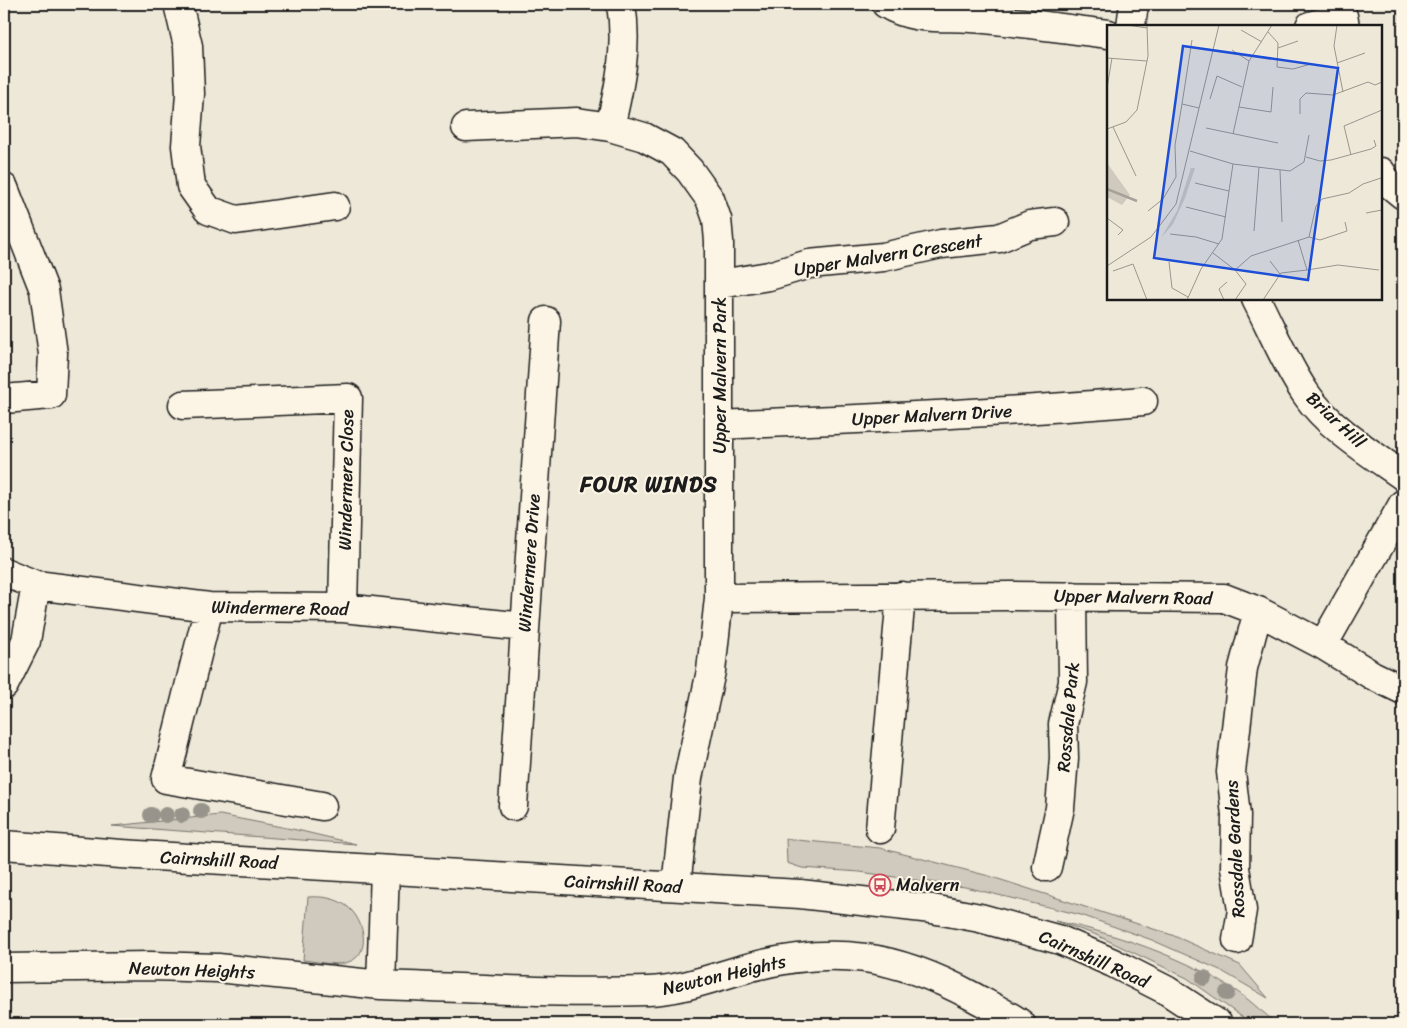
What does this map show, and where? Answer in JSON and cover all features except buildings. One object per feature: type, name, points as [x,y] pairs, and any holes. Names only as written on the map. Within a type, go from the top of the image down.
[{"type":"street","points":[[178,4],[188,46],[190,94],[186,146],[191,186],[208,210],[236,220],[335,206]]},
{"type":"street","points":[[610,127],[624,60],[625,30],[621,4]]},
{"type":"street","points":[[886,4],[900,13],[920,18],[970,18],[1107,34]]},
{"type":"street","points":[[1131,25],[1134,4]]},
{"type":"street","points":[[1313,25],[1343,15]]},
{"type":"street","name":"Upper Malvern Park","points":[[466,127],[577,122],[610,127],[644,137],[672,152],[690,172],[710,198],[717,219],[720,284],[719,598],[711,670],[688,778],[676,886]]},
{"type":"street","points":[[4,188],[44,290],[53,354],[51,395],[4,399]]},
{"type":"street","name":"Upper Malvern Crescent","points":[[720,284],[769,276],[808,264],[883,257],[940,244],[999,238],[1030,225],[1055,222]]},
{"type":"street","name":"Briar Hill","points":[[1257,300],[1306,395],[1329,419],[1358,444],[1403,476]]},
{"type":"street","name":"Windermere Drive","points":[[514,806],[546,321]]},
{"type":"street","name":"Windermere Close","points":[[183,405],[348,398],[343,608]]},
{"type":"street","name":"Upper Malvern Drive","points":[[720,425],[873,419],[1065,408],[1143,400]]},
{"type":"street","points":[[1323,645],[1403,504]]},
{"type":"street","name":"Windermere Road","points":[[4,572],[36,584],[208,607],[343,608],[525,627]]},
{"type":"street","points":[[4,685],[26,641],[36,584]]},
{"type":"street","points":[[880,829],[901,596]]},
{"type":"street","name":"Upper Malvern Road","points":[[719,598],[901,596],[1224,598],[1258,611],[1323,645],[1372,675],[1403,690]]},
{"type":"street","name":"Rossdale Park","points":[[1047,867],[1060,808],[1064,758],[1063,724],[1073,682],[1072,596]]},
{"type":"street","points":[[208,607],[166,779],[322,806]]},
{"type":"street","name":"Rossdale Gardens","points":[[1237,940],[1242,910],[1235,868],[1236,815],[1230,772],[1243,668],[1258,611]]},
{"type":"street","name":"Cairnshill Road","points":[[4,845],[121,854],[676,886],[878,902],[980,918],[1034,932],[1113,963],[1166,990],[1218,1024]]},
{"type":"street","points":[[381,985],[385,870]]},
{"type":"street","name":"Newton Heights","points":[[4,968],[151,966],[218,968],[381,985],[650,991],[710,980],[752,967],[818,955],[861,956],[908,966],[953,986],[1021,1024]]},
{"type":"shaded area","points":[[220,815],[297,830],[356,844],[112,826]]},
{"type":"shaded area","points":[[786,839],[880,848],[989,876],[1172,935],[1240,965],[1268,998],[1220,970],[1152,940],[1081,915],[965,887],[860,872],[802,868],[787,863]]},
{"type":"shaded area","points":[[308,897],[324,897],[334,900],[344,904],[354,913],[362,929],[363,946],[360,954],[354,959],[345,963],[335,964],[303,960]]},
{"type":"shaded area","points":[[1055,921],[1080,926],[1134,943],[1190,965],[1216,978],[1239,993],[1275,1024],[1252,1024],[1187,978],[1094,934]]},
{"type":"place","name":"Malvern","points":[[880,885]]},
{"type":"district","name":"FOUR WINDS","points":[[649,484]]}]
